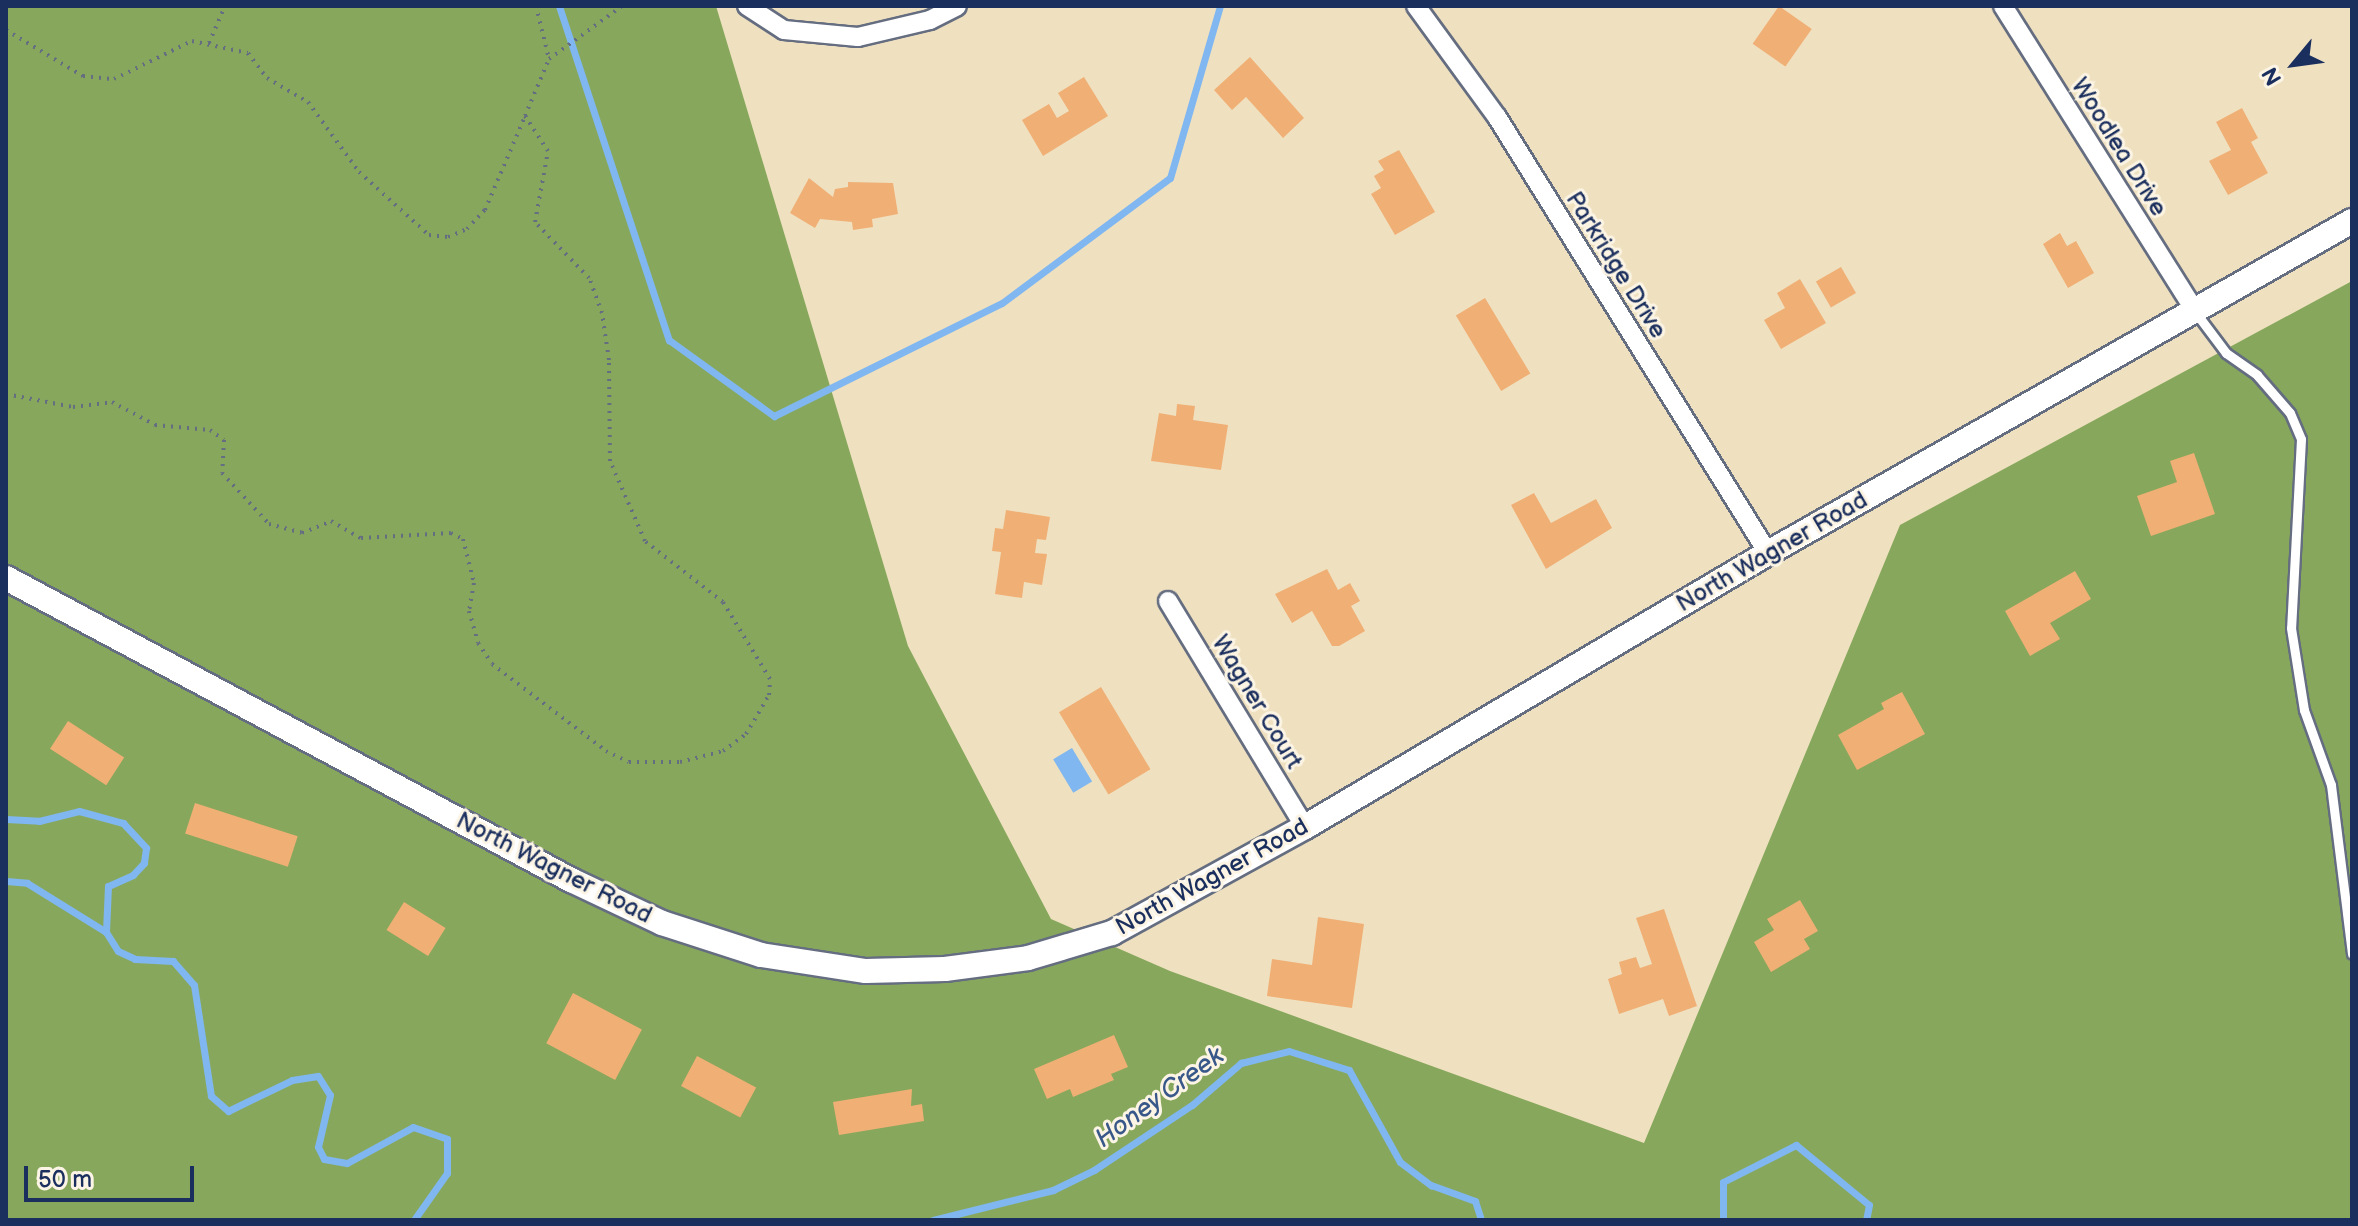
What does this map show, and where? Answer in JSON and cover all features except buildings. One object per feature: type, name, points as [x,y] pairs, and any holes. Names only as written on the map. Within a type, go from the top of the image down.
[{"type":"street","points":[[747,6],[784,30],[858,37],[930,20],[957,6]]},
{"type":"street","name":"Parkridge Drive","points":[[1416,6],[1497,117],[1768,553]]},
{"type":"street","name":"Woodlea Drive","points":[[2003,6],[2196,313]]},
{"type":"street","name":"North Wagner Road","points":[[6,578],[571,880],[662,923],[761,955],[866,971],[945,969],[1028,958],[1112,933],[1305,827],[1768,553],[2196,313],[2352,221]]},
{"type":"street","name":"Wagner Court","points":[[1168,601],[1305,827]]},
{"type":"lane","points":[[2196,313],[2226,353],[2257,375],[2290,413],[2301,439],[2291,628],[2304,710],[2331,785],[2352,954]]},
{"type":"path","points":[[209,43],[225,6]]},
{"type":"path","points":[[536,6],[549,59]]},
{"type":"path","points":[[6,30],[83,76],[114,79],[192,41],[248,53],[267,78],[308,102],[359,172],[429,235],[448,237],[467,229],[485,210],[549,59],[622,6]]},
{"type":"path","points":[[6,394],[73,407],[112,402],[155,425],[210,430],[224,440],[222,473],[269,524],[302,533],[331,521],[361,538],[451,533],[463,539],[474,583],[469,611],[478,643],[492,664],[606,751],[629,762],[680,762],[723,751],[746,734],[769,695],[770,679],[723,602],[645,541],[625,501],[610,461],[609,360],[602,313],[589,278],[535,222],[548,151],[525,116]]},
{"type":"green space","points":[[6,6],[716,6],[908,646],[1051,919],[1170,971],[1644,1143],[1900,525],[2352,281],[2352,1220],[6,1220]]},
{"type":"water","points":[[1072,748],[1092,781],[1073,793],[1053,759]]},
{"type":"waterway","points":[[559,6],[669,340],[774,416],[1002,303],[1170,178],[1220,6]]},
{"type":"waterway","name":"Honey Creek","points":[[6,819],[39,821],[79,811],[123,823],[146,848],[144,863],[133,875],[108,886],[106,932],[118,951],[135,959],[173,961],[194,985],[211,1096],[228,1111],[292,1080],[318,1076],[330,1095],[318,1147],[324,1159],[347,1163],[413,1127],[447,1139],[447,1173],[414,1220]]},
{"type":"waterway","points":[[6,881],[27,883],[106,932]]},
{"type":"waterway","name":"Honey Creek","points":[[933,1220],[1053,1190],[1094,1170],[1192,1105],[1241,1063],[1289,1051],[1349,1070],[1400,1162],[1431,1185],[1475,1201],[1481,1220]]},
{"type":"waterway","name":"Honey Creek","points":[[1723,1220],[1723,1182],[1796,1145],[1869,1205],[1866,1220]]}]
